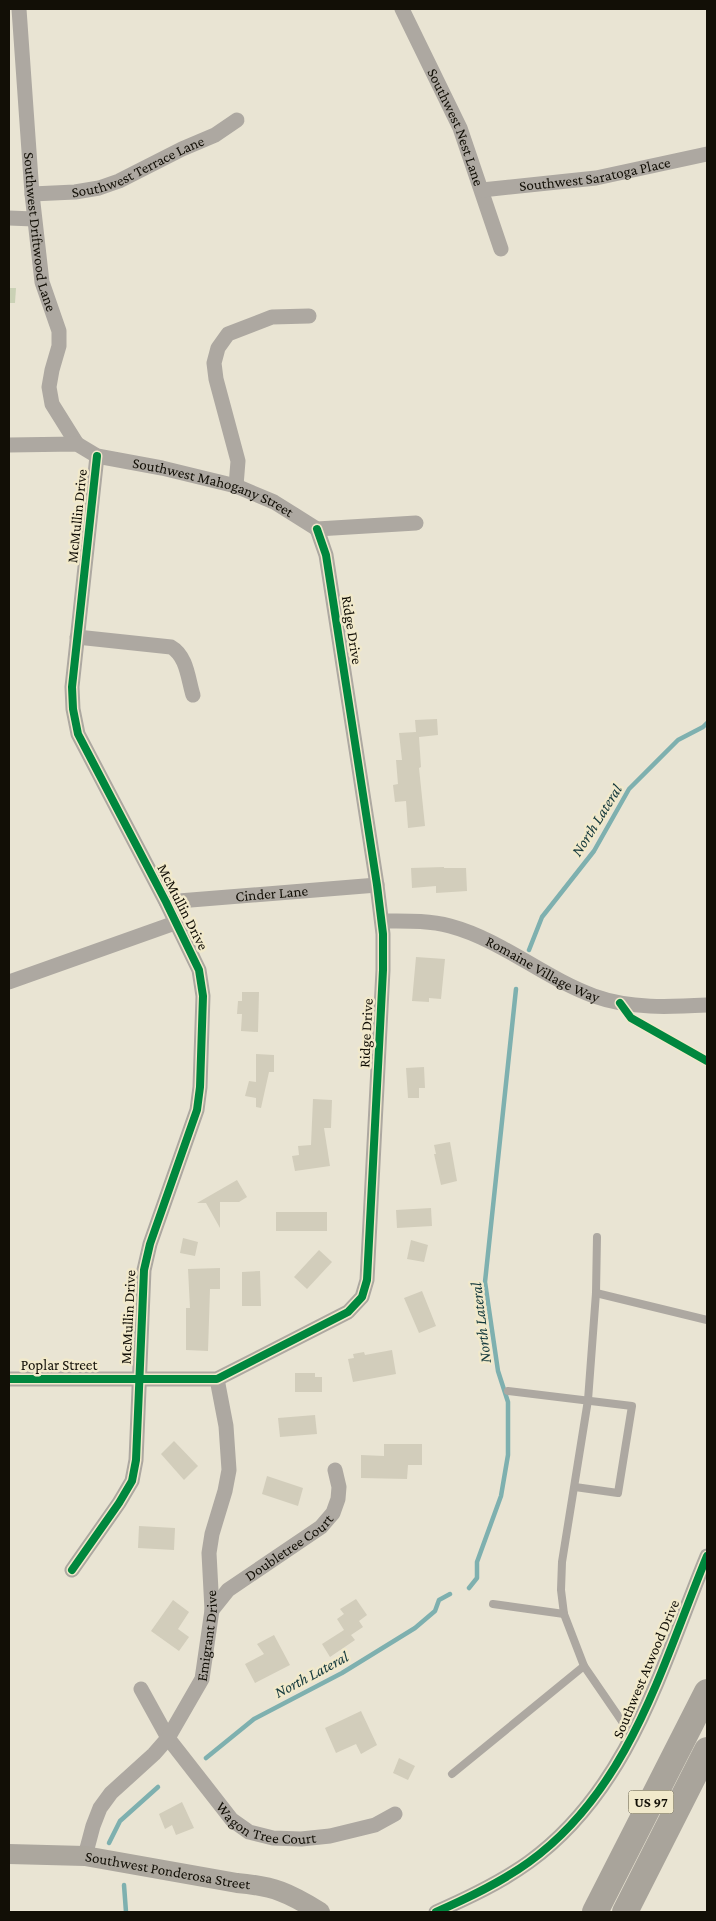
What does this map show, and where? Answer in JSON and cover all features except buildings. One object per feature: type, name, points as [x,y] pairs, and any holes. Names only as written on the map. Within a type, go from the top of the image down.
[{"type":"highway","name":"US 97","points":[[595,1912],[707,1692]]},
{"type":"highway","name":"US 97","points":[[625,1912],[707,1750]]},
{"type":"street","name":"Southwest Driftwood Lane","points":[[19,9],[34,219],[42,282],[59,332],[59,346],[49,387],[52,404],[77,444]]},
{"type":"street","name":"Southwest Nest Lane","points":[[402,9],[460,128],[501,249]]},
{"type":"street","name":"Southwest Terrace Lane","points":[[32,194],[75,192],[119,182],[182,149],[215,135],[237,120]]},
{"type":"street","name":"Southwest Saratoga Place","points":[[482,190],[596,178],[707,154]]},
{"type":"street","points":[[9,218],[34,219]]},
{"type":"street","points":[[236,486],[238,461],[216,379],[214,363],[218,348],[228,334],[272,317],[309,316]]},
{"type":"street","points":[[9,445],[77,444]]},
{"type":"street","name":"Southwest Mahogany Street","points":[[77,444],[97,456],[162,468],[236,486],[274,502],[317,529]]},
{"type":"street","name":"McMullin Drive","points":[[72,1570],[119,1503],[132,1481],[136,1460],[144,1270],[150,1244],[197,1110],[200,1087],[203,996],[199,970],[166,902],[78,734],[73,708],[72,687],[97,456]]},
{"type":"street","points":[[317,529],[416,523]]},
{"type":"street","name":"Ridge Drive","points":[[139,1379],[217,1379],[348,1312],[362,1297],[367,1280],[382,999],[382,921],[326,555],[317,529]]},
{"type":"street","points":[[77,637],[171,647],[178,651],[183,660],[193,695]]},
{"type":"street","name":"Cinder Lane","points":[[166,902],[377,885]]},
{"type":"street","name":"Romaine Village Way","points":[[382,921],[424,921],[458,929],[488,941],[560,982],[594,996],[620,1003],[666,1008],[707,1005]]},
{"type":"street","points":[[9,982],[175,923]]},
{"type":"street","name":"Poplar Street","points":[[9,1379],[139,1379]]},
{"type":"street","name":"Emigrant Drive","points":[[85,1856],[92,1826],[100,1808],[111,1793],[154,1754],[168,1738],[202,1679],[212,1610],[209,1553],[212,1534],[225,1491],[229,1470],[226,1426],[217,1379]]},
{"type":"street","name":"Doubletree Court","points":[[212,1610],[228,1590],[321,1527],[333,1513],[338,1499],[335,1470]]},
{"type":"street","name":"Southwest Atwood Drive","points":[[436,1912],[507,1877],[545,1850],[589,1805],[633,1738],[707,1556]]},
{"type":"street","name":"Wagon Tree Court","points":[[141,1689],[168,1738],[232,1820],[249,1832],[273,1838],[301,1840],[330,1836],[376,1825],[394,1814]]},
{"type":"street","name":"Southwest Ponderosa Street","points":[[9,1854],[85,1856],[273,1888],[320,1912]]},
{"type":"lane","points":[[597,1237],[596,1293],[588,1400],[562,1562],[561,1590],[564,1614],[584,1666],[633,1738]]},
{"type":"lane","points":[[596,1293],[707,1320]]},
{"type":"lane","points":[[508,1392],[632,1406],[618,1493],[575,1487]]},
{"type":"lane","points":[[493,1604],[564,1614]]},
{"type":"lane","points":[[452,1774],[584,1666]]},
{"type":"green space","points":[[9,288],[16,288],[15,303],[9,303]]},
{"type":"waterway","name":"North Lateral","points":[[529,950],[542,917],[594,851],[629,789],[678,740],[707,723]]},
{"type":"waterway","name":"North Lateral","points":[[469,1588],[477,1578],[477,1562],[501,1496],[508,1455],[508,1402],[498,1371],[485,1282],[516,989]]},
{"type":"waterway","name":"North Lateral","points":[[206,1758],[254,1719],[342,1673],[415,1628],[435,1611],[439,1600],[450,1594]]},
{"type":"waterway","name":"North Lateral","points":[[109,1843],[120,1821],[158,1787]]},
{"type":"waterway","name":"North Lateral","points":[[124,1885],[126,1912]]},
{"type":"cycle path","points":[[72,1570],[119,1503],[132,1481],[136,1460],[144,1270],[150,1244],[197,1110],[200,1087],[203,996],[199,970],[166,902],[78,734],[73,709],[72,687],[97,456]]},
{"type":"cycle path","points":[[9,1379],[217,1379],[348,1312],[362,1297],[367,1280],[383,970],[383,934],[326,555],[317,529]]},
{"type":"cycle path","points":[[620,1003],[631,1018],[707,1061]]},
{"type":"cycle path","points":[[436,1912],[484,1890],[529,1862],[564,1832],[593,1799],[618,1762],[639,1722],[658,1681],[707,1556]]}]
